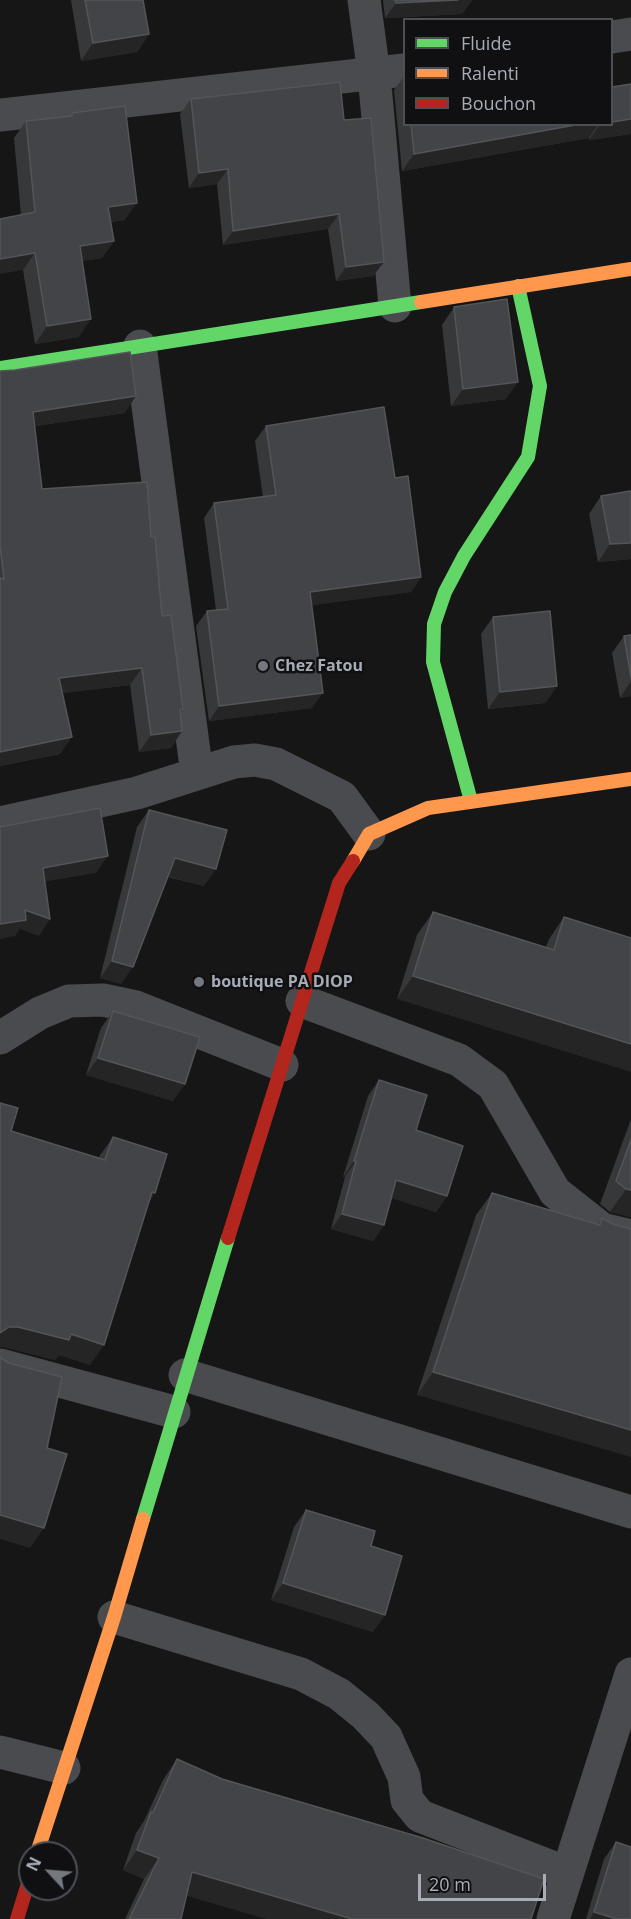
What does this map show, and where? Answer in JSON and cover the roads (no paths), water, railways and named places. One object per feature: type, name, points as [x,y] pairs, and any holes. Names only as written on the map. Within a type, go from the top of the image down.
[{"type":"main road","points":[[0,368],[631,269]]},
{"type":"main road","points":[[471,801],[433,662],[434,624],[445,592],[464,556],[528,457],[540,386],[518,286]]},
{"type":"main road","points":[[42,1841],[114,1617],[185,1375],[339,883],[369,834],[428,808],[631,779]]},
{"type":"main road","points":[[17,1919],[23,1901]]},
{"type":"street","points":[[364,0],[389,72],[395,306]]},
{"type":"street","points":[[613,37],[631,34]]},
{"type":"street","points":[[0,115],[389,72]]},
{"type":"street","points":[[140,346],[197,774]]},
{"type":"street","points":[[0,823],[137,793],[234,762],[255,760],[276,764],[342,797],[369,834]]},
{"type":"street","points":[[0,1038],[40,1013],[69,1001],[103,1000],[136,1007],[282,1065]]},
{"type":"street","points":[[302,1001],[459,1060],[493,1085],[555,1192],[602,1229],[631,1236]]},
{"type":"street","points":[[0,1365],[174,1412]]},
{"type":"street","points":[[185,1375],[631,1512]]},
{"type":"street","points":[[114,1617],[301,1674],[339,1694],[365,1715],[386,1737],[404,1777],[407,1800],[420,1816],[567,1873]]},
{"type":"street","points":[[553,1919],[567,1873],[625,1716],[631,1674]]},
{"type":"street","points":[[0,1752],[64,1768]]},
{"type":"place","name":"Chez Fatou","points":[[263,666]]},
{"type":"place","name":"boutique PA DIOP","points":[[199,982]]}]
